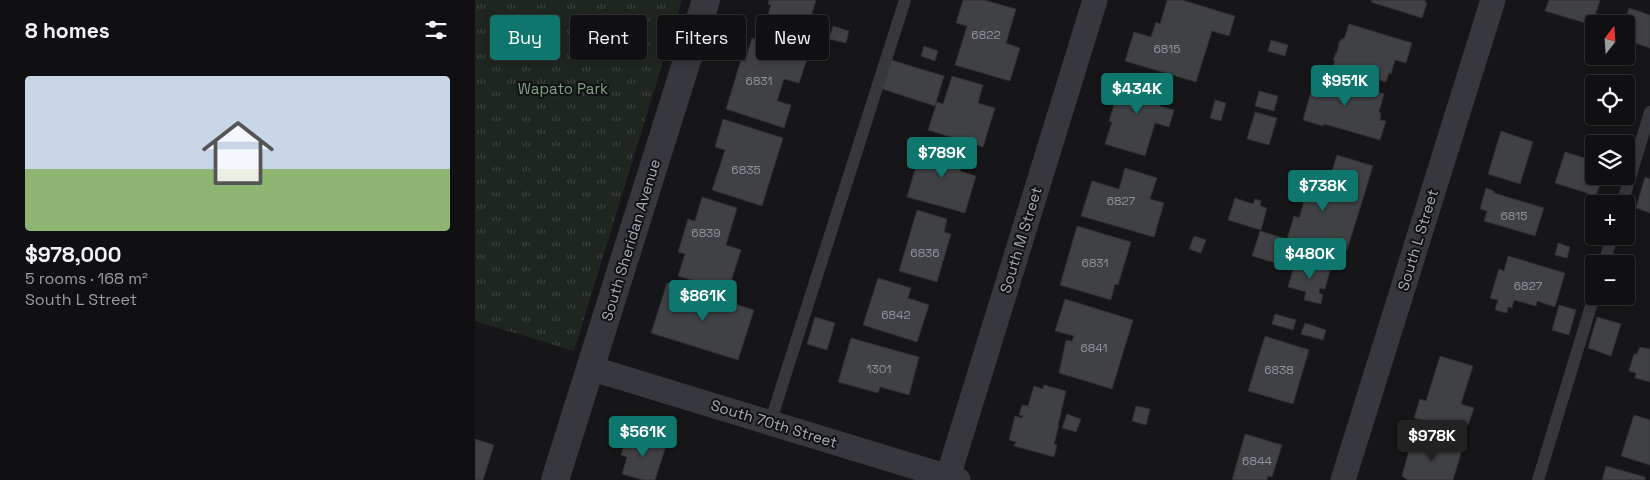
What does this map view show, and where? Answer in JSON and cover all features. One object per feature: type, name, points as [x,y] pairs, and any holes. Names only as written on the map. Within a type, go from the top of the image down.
[{"type":"street","name":"South Sheridan Avenue","points":[[555,480],[706,0]]},
{"type":"street","name":"South M Street","points":[[951,479],[1095,0]]},
{"type":"street","name":"South L Street","points":[[1343,480],[1493,0]]},
{"type":"street","name":"South 70th Street","points":[[590,368],[951,479]]},
{"type":"lane","points":[[770,423],[905,0]]},
{"type":"lane","points":[[1625,195],[1650,112]]},
{"type":"lane","points":[[1538,480],[1591,305]]},
{"type":"green space","name":"Wapato Park","points":[[475,0],[682,0],[677,15],[657,15],[657,60],[664,60],[574,351],[475,321]]},
{"type":"building","points":[[769,0],[816,0],[811,15],[768,15],[771,5],[768,4]]},
{"type":"building","points":[[963,0],[984,0],[1016,9],[1006,43],[1020,48],[1010,81],[955,65],[967,26],[956,23]]},
{"type":"building","points":[[1167,0],[1182,0],[1235,16],[1229,36],[1212,31],[1196,82],[1125,61],[1134,32],[1151,37],[1156,22],[1160,24]]},
{"type":"building","points":[[1372,0],[1425,0],[1427,3],[1422,18],[1371,2]]},
{"type":"building","points":[[1549,0],[1600,0],[1595,15],[1585,15],[1585,23],[1545,11]]},
{"type":"building","points":[[1629,8],[1650,15],[1650,48],[1635,43],[1635,15],[1627,15]]},
{"type":"building","points":[[1349,24],[1412,43],[1406,63],[1395,60],[1391,74],[1389,73],[1386,82],[1333,66],[1339,42],[1342,38],[1344,39]]},
{"type":"building","points":[[833,26],[849,31],[846,43],[829,39]]},
{"type":"building","points":[[752,38],[756,39],[756,60],[807,60],[799,83],[784,79],[777,101],[791,105],[784,128],[726,109],[741,60],[745,61]]},
{"type":"building","points":[[1271,40],[1288,45],[1285,56],[1268,51]]},
{"type":"building","points":[[924,46],[938,51],[935,61],[921,56]]},
{"type":"building","points":[[888,59],[944,76],[935,106],[879,88]]},
{"type":"building","points":[[1127,74],[1166,86],[1160,106],[1174,110],[1169,127],[1155,123],[1145,156],[1105,144],[1112,122],[1109,121],[1117,95],[1121,96]]},
{"type":"building","points":[[1316,74],[1384,94],[1379,112],[1381,113],[1380,120],[1386,121],[1380,140],[1303,120]]},
{"type":"building","points":[[952,76],[983,85],[978,103],[995,108],[983,147],[928,130],[937,102],[943,104]]},
{"type":"building","points":[[1259,91],[1278,96],[1274,111],[1255,106]]},
{"type":"building","points":[[1215,100],[1226,103],[1221,121],[1210,118]]},
{"type":"building","points":[[1255,112],[1277,118],[1269,145],[1247,139]]},
{"type":"building","points":[[723,119],[783,138],[762,206],[712,190],[725,150],[715,147]]},
{"type":"building","points":[[1501,131],[1533,142],[1520,184],[1488,174]]},
{"type":"building","points":[[930,142],[966,153],[960,171],[976,176],[965,213],[907,197],[918,159],[925,161]]},
{"type":"building","points":[[1565,152],[1585,158],[1585,185],[1600,185],[1596,195],[1593,195],[1555,183]]},
{"type":"building","points":[[1337,155],[1373,166],[1347,250],[1309,238],[1307,245],[1290,240],[1282,265],[1252,256],[1260,231],[1287,239],[1294,216],[1299,218],[1309,186],[1321,190],[1325,179],[1329,181]]},
{"type":"building","points":[[1125,168],[1157,178],[1150,199],[1164,203],[1154,237],[1081,216],[1092,181],[1119,189]]},
{"type":"building","points":[[1645,177],[1650,179],[1650,213],[1636,208]]},
{"type":"building","points":[[1486,188],[1494,191],[1494,193],[1544,208],[1535,236],[1484,221],[1487,211],[1480,209]]},
{"type":"building","points":[[702,197],[737,208],[726,245],[741,250],[728,291],[678,276],[685,254],[678,252],[688,219],[695,221]]},
{"type":"building","points":[[1235,198],[1253,204],[1255,199],[1261,201],[1260,206],[1267,208],[1261,230],[1228,220]]},
{"type":"building","points":[[917,210],[947,219],[944,232],[951,234],[937,282],[899,271]]},
{"type":"building","points":[[1077,226],[1131,242],[1118,285],[1115,284],[1111,300],[1060,285]]},
{"type":"building","points":[[1194,236],[1206,240],[1201,253],[1189,249]]},
{"type":"building","points":[[1558,243],[1570,247],[1567,258],[1555,255]]},
{"type":"building","points":[[1508,256],[1565,273],[1555,307],[1537,301],[1536,306],[1514,300],[1512,308],[1508,307],[1507,313],[1495,310],[1498,300],[1490,298],[1499,269],[1504,271]]},
{"type":"building","points":[[1296,259],[1331,267],[1325,289],[1320,288],[1319,293],[1323,295],[1321,304],[1304,300],[1306,292],[1288,287]]},
{"type":"building","points":[[878,278],[911,288],[908,298],[929,305],[917,342],[863,325]]},
{"type":"building","points":[[667,283],[754,310],[738,360],[651,333]]},
{"type":"building","points":[[1065,299],[1133,320],[1112,389],[1059,373],[1066,340],[1072,341],[1074,336],[1055,331]]},
{"type":"building","points":[[1559,305],[1576,310],[1569,335],[1552,330]]},
{"type":"building","points":[[1275,314],[1296,320],[1293,330],[1272,324]]},
{"type":"building","points":[[815,317],[835,323],[827,350],[807,344]]},
{"type":"building","points":[[1597,317],[1621,324],[1611,356],[1588,348]]},
{"type":"building","points":[[1305,323],[1326,330],[1323,340],[1301,334]]},
{"type":"building","points":[[1265,336],[1309,350],[1293,404],[1248,391]]},
{"type":"building","points":[[851,338],[919,357],[909,395],[880,387],[878,393],[838,382]]},
{"type":"building","points":[[1640,347],[1650,349],[1650,382],[1635,378],[1636,373],[1629,371],[1634,354],[1637,354]]},
{"type":"building","points":[[1440,356],[1473,366],[1461,404],[1474,408],[1468,425],[1456,422],[1453,430],[1414,418],[1420,399],[1426,401]]},
{"type":"building","points":[[1044,385],[1066,391],[1054,444],[1057,445],[1054,457],[1014,446],[1016,442],[1009,440],[1015,416],[1022,418],[1023,416],[1019,415],[1022,405],[1028,406],[1034,386],[1043,389]]},
{"type":"building","points":[[1136,406],[1150,409],[1146,425],[1132,421]]},
{"type":"building","points":[[1067,414],[1081,419],[1076,432],[1062,428]]},
{"type":"building","points":[[1634,415],[1650,420],[1650,465],[1621,456]]},
{"type":"building","points":[[1245,434],[1282,445],[1272,477],[1268,476],[1267,480],[1232,480]]},
{"type":"building","points":[[639,435],[667,443],[655,480],[643,480],[622,474],[627,457],[621,455],[627,437],[638,440]]},
{"type":"building","points":[[1418,437],[1462,450],[1453,480],[1408,480],[1402,476],[1409,450],[1414,451]]},
{"type":"building","points":[[475,439],[494,445],[483,480],[475,480]]},
{"type":"building","points":[[1606,466],[1645,477],[1645,480],[1602,480]]}]
